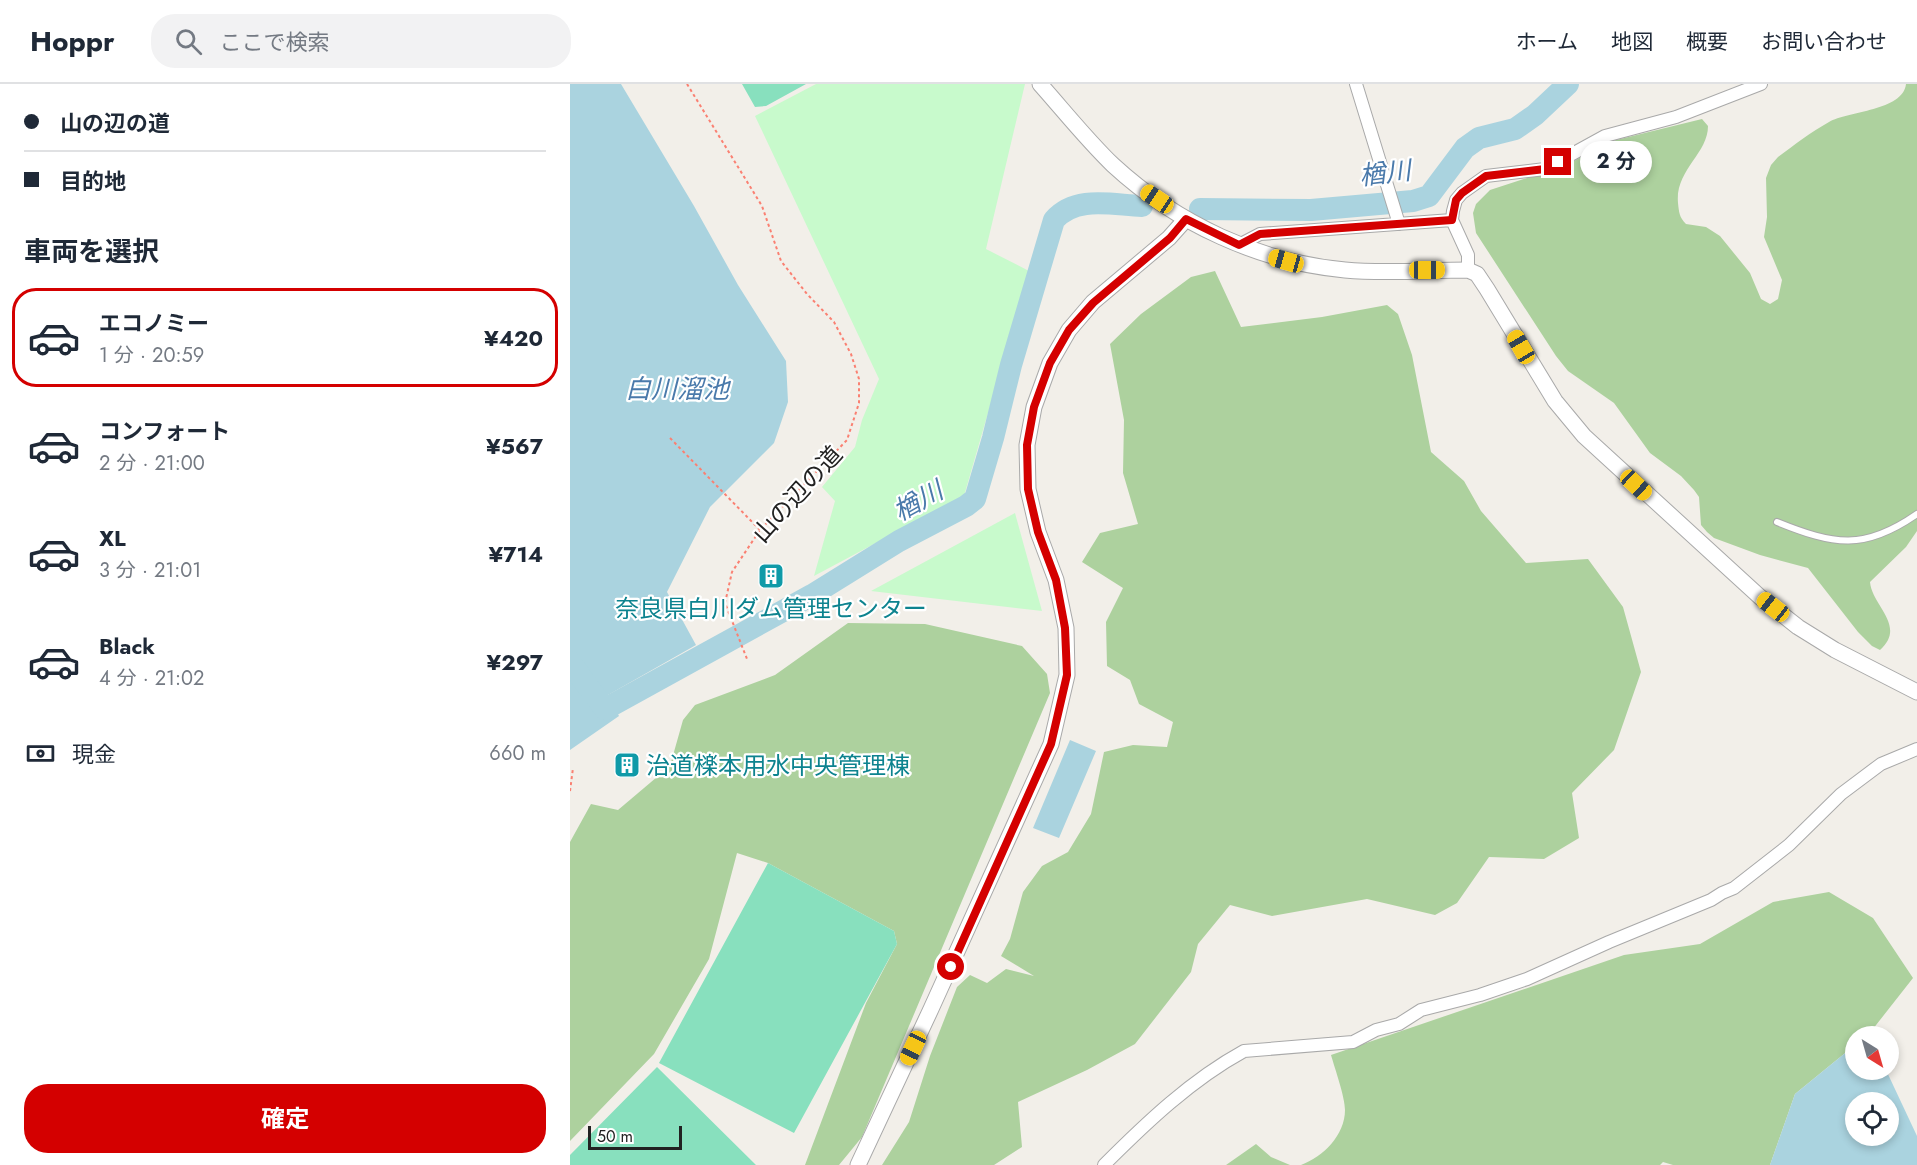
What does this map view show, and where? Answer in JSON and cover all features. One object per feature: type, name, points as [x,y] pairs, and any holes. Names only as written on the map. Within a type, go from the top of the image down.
[{"type":"street","points":[[1040,84],[1114,165],[1142,189],[1186,219],[1239,245],[1286,261],[1343,270],[1376,272],[1468,270],[1477,274],[1555,401],[1593,444],[1760,597],[1798,627],[1835,650],[1917,692]]},
{"type":"street","points":[[1356,84],[1399,224]]},
{"type":"street","points":[[1468,270],[1468,255],[1452,220],[1456,200],[1486,176],[1545,169],[1605,136],[1676,117],[1761,84]]},
{"type":"street","points":[[858,1165],[1051,744],[1067,675],[1065,628],[1056,580],[1038,532],[1028,489],[1027,445],[1034,407],[1050,363],[1069,330],[1093,303],[1170,238],[1186,219]]},
{"type":"street","points":[[1239,245],[1260,234],[1452,220]]},
{"type":"street","points":[[1104,1165],[1176,1098],[1230,1058],[1244,1051],[1353,1042],[1376,1030],[1399,1024],[1421,1010],[1480,995],[1527,979],[1609,942],[1712,900],[1722,892],[1734,888],[1789,845],[1841,794],[1881,764],[1917,749]]},
{"type":"lane","points":[[1777,522],[1823,539],[1846,541],[1861,540],[1887,532],[1917,514]]},
{"type":"path","name":"山の辺の道","points":[[687,84],[762,206],[781,261],[807,294],[834,322],[851,354],[859,379],[859,403],[847,440],[782,510],[760,530],[732,572],[725,603],[747,659]]},
{"type":"path","points":[[670,438],[760,530]]},
{"type":"path","points":[[570,790],[573,768]]},
{"type":"green space","points":[[742,84],[806,84],[766,106],[755,107]]},
{"type":"green space","points":[[816,84],[1025,84],[986,249],[1029,271],[964,496],[814,576],[835,501],[822,487],[855,447],[862,420],[879,379],[755,116]]},
{"type":"green space","points":[[1906,84],[1917,84],[1917,531],[1906,547],[1870,582],[1872,591],[1889,624],[1890,633],[1880,650],[1872,646],[1858,632],[1808,568],[1760,555],[1714,538],[1707,532],[1701,525],[1699,497],[1694,490],[1681,476],[1650,453],[1614,403],[1568,371],[1556,356],[1476,233],[1473,213],[1476,204],[1490,190],[1567,165],[1608,142],[1702,119],[1708,126],[1707,136],[1681,181],[1678,191],[1680,214],[1686,224],[1706,227],[1720,236],[1750,273],[1761,299],[1770,304],[1778,299],[1782,280],[1764,237],[1767,217],[1766,178],[1771,165],[1790,148],[1829,122],[1874,109],[1895,100],[1903,93]]},
{"type":"green space","points":[[1215,271],[1241,327],[1322,317],[1387,305],[1398,314],[1412,355],[1431,452],[1464,481],[1481,511],[1526,563],[1588,559],[1623,607],[1641,672],[1614,750],[1572,793],[1579,838],[1544,859],[1489,857],[1457,903],[1435,915],[1367,899],[1272,916],[1230,905],[1198,944],[1191,972],[1135,1044],[1087,1070],[1018,1102],[1022,1147],[994,1165],[882,1165],[909,1122],[930,1056],[957,987],[970,975],[987,983],[1006,969],[1034,976],[1001,956],[1010,939],[1023,892],[1042,866],[1068,852],[1091,814],[1104,752],[1133,745],[1167,747],[1173,722],[1139,704],[1130,680],[1107,666],[1106,622],[1123,588],[1082,562],[1100,533],[1138,524],[1123,473],[1124,420],[1110,344],[1141,314],[1191,277]]},
{"type":"green space","points":[[1015,513],[1042,611],[871,591]]},
{"type":"green space","points":[[848,623],[925,624],[1022,646],[1047,674],[1050,693],[862,1137],[839,1165],[805,1165],[866,1003],[897,944],[894,931],[768,863],[737,853],[709,959],[654,1054],[570,1141],[570,842],[591,804],[618,810],[670,766],[683,720],[695,705],[775,675]]},
{"type":"green space","points":[[768,863],[894,931],[897,944],[794,1133],[659,1063]]},
{"type":"green space","points":[[1829,892],[1873,918],[1913,978],[1875,1026],[1845,1026],[1845,1053],[1795,1094],[1770,1165],[1673,1165],[1663,1162],[1660,1165],[1301,1165],[1325,1151],[1337,1136],[1344,1119],[1343,1098],[1331,1055],[1624,955],[1700,944],[1773,902]]},
{"type":"green space","points":[[657,1067],[756,1165],[570,1165],[570,1155]]},
{"type":"green space","points":[[1256,1144],[1271,1157],[1290,1165],[1226,1165]]},
{"type":"water","name":"白川溜池","points":[[570,84],[621,84],[738,285],[786,361],[788,402],[774,443],[710,507],[667,592],[696,645],[608,695],[619,716],[570,750]]},
{"type":"water","points":[[1070,740],[1096,751],[1059,838],[1033,828]]},
{"type":"water","points":[[1845,1053],[1845,1080],[1891,1080],[1896,1092],[1845,1092],[1845,1146],[1899,1146],[1899,1098],[1917,1136],[1917,1165],[1770,1165],[1795,1094]]},
{"type":"waterway","name":"楢川","points":[[1200,209],[1311,210],[1413,201],[1429,196],[1465,148],[1479,138],[1515,129],[1535,115],[1568,84]]},
{"type":"waterway","name":"楢川","points":[[570,662],[605,709],[812,595],[899,541],[975,499],[1011,365],[1054,220],[1063,212],[1084,204],[1142,206]]},
{"type":"place","name":"奈良県白川ダム管理センター","points":[[771,576]]},
{"type":"place","name":"治道檪本用水中央管理棟","points":[[627,765]]},
{"type":"route","points":[[951,967],[1051,744],[1067,675],[1065,628],[1056,580],[1038,532],[1028,489],[1027,445],[1034,407],[1050,363],[1069,330],[1093,303],[1170,238],[1186,219],[1239,245],[1260,234],[1452,220],[1456,200],[1486,176],[1545,169],[1558,162]]}]
